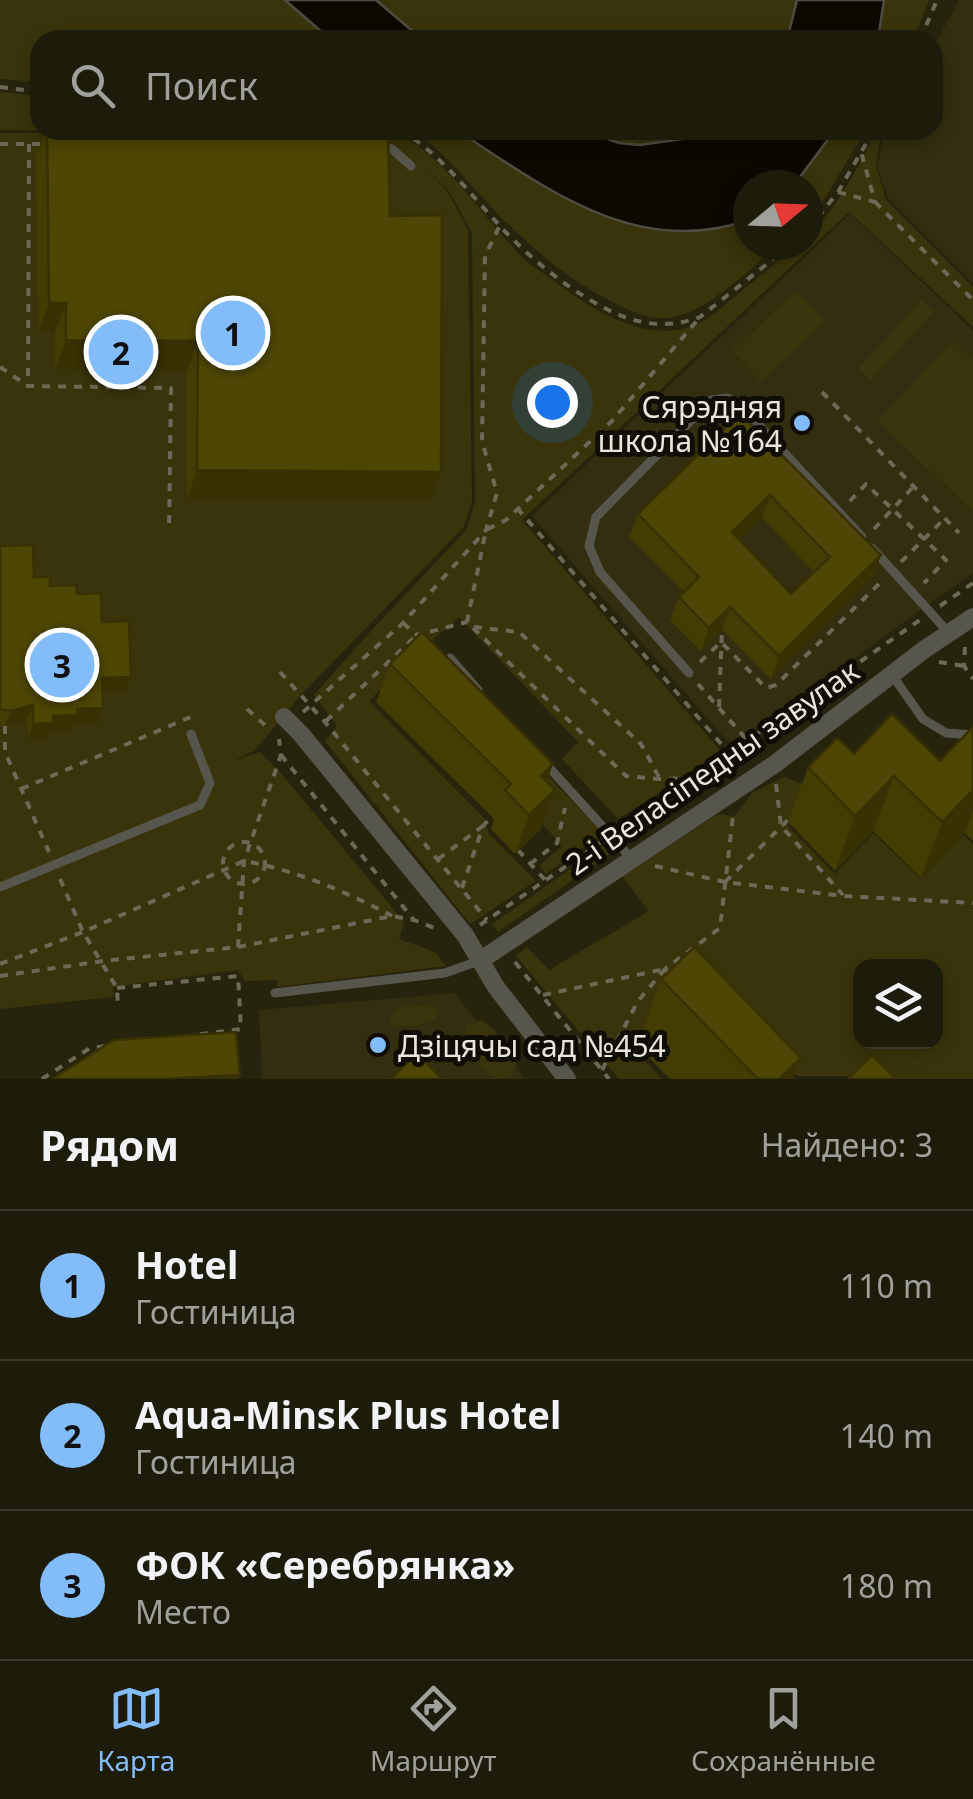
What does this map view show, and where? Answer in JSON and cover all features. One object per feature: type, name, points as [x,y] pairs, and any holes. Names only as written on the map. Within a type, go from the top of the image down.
[{"type":"street","name":"2-і Веласіпедны завулак","points":[[481,960],[775,764],[892,675],[957,637],[973,617]]},
{"type":"street","points":[[278,723],[302,734],[465,934],[496,987],[567,1079]]},
{"type":"lane","points":[[364,144],[392,149],[411,166]]},
{"type":"lane","points":[[689,673],[600,572],[589,546],[596,517],[711,400],[728,398],[742,406],[957,637]]},
{"type":"lane","points":[[450,658],[486,698]]},
{"type":"lane","points":[[892,675],[923,718],[946,733],[973,735]]},
{"type":"lane","points":[[0,888],[200,805],[210,783],[191,734]]},
{"type":"lane","points":[[534,751],[632,858]]},
{"type":"lane","points":[[275,993],[445,974],[481,960]]},
{"type":"path","points":[[924,30],[937,0]]},
{"type":"path","points":[[0,87],[30,91]]},
{"type":"path","points":[[415,140],[450,170],[546,270],[579,293],[640,322],[683,324],[700,317]]},
{"type":"path","points":[[823,211],[868,140]]},
{"type":"path","points":[[0,144],[48,144]]},
{"type":"path","points":[[28,386],[29,144]]},
{"type":"path","points":[[861,152],[875,202],[973,300]]},
{"type":"path","points":[[838,192],[875,202]]},
{"type":"path","points":[[467,622],[496,493],[482,441],[485,256],[500,226]]},
{"type":"path","points":[[311,705],[402,623],[486,530],[506,520],[612,421],[700,317],[772,260]]},
{"type":"path","points":[[0,367],[28,386],[171,388],[169,531]]},
{"type":"path","points":[[822,392],[959,533]]},
{"type":"path","points":[[839,512],[866,484],[946,560],[914,594]]},
{"type":"path","points":[[864,539],[914,486]]},
{"type":"path","points":[[517,508],[729,753]]},
{"type":"path","points":[[721,642],[766,688],[776,685],[945,518]]},
{"type":"path","points":[[474,928],[973,583]]},
{"type":"path","points":[[467,622],[626,776],[693,778]]},
{"type":"path","points":[[325,722],[418,635],[467,622]]},
{"type":"path","points":[[402,623],[450,658]]},
{"type":"path","points":[[472,627],[518,632],[641,744],[660,780]]},
{"type":"path","points":[[718,707],[722,630]]},
{"type":"path","points":[[957,637],[964,666],[973,679]]},
{"type":"path","points":[[721,642],[689,673],[747,740]]},
{"type":"path","points":[[934,661],[964,666]]},
{"type":"path","points":[[280,672],[462,888],[490,932]]},
{"type":"path","points":[[247,709],[278,723]]},
{"type":"path","points":[[21,790],[174,724]]},
{"type":"path","points":[[5,726],[2,753],[40,834]]},
{"type":"path","points":[[238,947],[244,861],[281,755],[279,737]]},
{"type":"path","points":[[281,755],[414,920]]},
{"type":"path","points":[[774,774],[781,826],[844,896]]},
{"type":"path","points":[[530,864],[557,843],[569,789]]},
{"type":"path","points":[[602,1070],[638,1001],[665,969],[720,928],[734,803]]},
{"type":"path","points":[[726,882],[797,810]]},
{"type":"path","points":[[438,859],[495,814]]},
{"type":"path","points":[[462,888],[482,826]]},
{"type":"path","points":[[238,842],[249,842],[258,846],[266,865],[253,884],[241,885],[230,880],[223,859],[238,842]]},
{"type":"path","points":[[518,850],[546,881]]},
{"type":"path","points":[[632,858],[726,882],[844,896],[973,902]]},
{"type":"path","points":[[0,964],[244,861],[266,865],[358,898],[392,916],[439,930]]},
{"type":"path","points":[[70,900],[83,932],[117,988],[118,1008]]},
{"type":"path","points":[[0,976],[238,947],[392,916]]},
{"type":"path","points":[[512,958],[609,1079]]},
{"type":"path","points":[[665,969],[674,978]]},
{"type":"path","points":[[543,994],[665,969]]},
{"type":"path","points":[[117,988],[238,976],[241,1029],[184,1036]]},
{"type":"path","points":[[42,1079],[90,1048],[109,1046]]},
{"type":"shaded area","points":[[0,0],[285,0],[320,30],[30,30],[30,82],[0,79]]},
{"type":"shaded area","points":[[285,0],[376,0],[411,30],[320,30]]},
{"type":"shaded area","points":[[376,0],[797,0],[790,30],[411,30]]},
{"type":"shaded area","points":[[797,0],[884,0],[880,30],[790,30]]},
{"type":"shaded area","points":[[884,0],[929,0],[917,30],[880,30]]},
{"type":"shaded area","points":[[959,0],[973,0],[973,283],[888,198],[877,167],[883,140],[943,140],[943,30]]},
{"type":"shaded area","points":[[0,92],[30,95],[30,130],[0,130]]},
{"type":"shaded area","points":[[0,133],[30,133],[30,140],[409,140],[446,171],[530,264],[605,314],[643,328],[663,331],[702,322],[780,260],[798,260],[522,520],[722,753],[618,819],[562,759],[578,742],[459,617],[369,701],[485,819],[489,834],[536,881],[470,924],[325,741],[337,726],[314,695],[467,529],[475,501],[472,233],[449,191],[425,167],[448,192],[468,230],[472,501],[463,528],[301,695],[254,751],[233,761],[260,752],[399,916],[404,923],[399,939],[435,952],[446,966],[278,987],[277,980],[245,981],[238,970],[113,987],[114,997],[0,1009]]},
{"type":"shaded area","points":[[427,140],[474,140],[545,187],[627,223],[685,230],[733,224],[733,260],[761,260],[705,304],[678,316],[655,318],[619,305],[569,276],[496,212]]},
{"type":"shaded area","points":[[472,140],[610,140],[640,145],[675,140],[828,140],[805,170],[733,170],[733,224],[707,230],[668,231],[630,224],[558,194]]},
{"type":"shaded area","points":[[607,140],[682,140],[642,145]]},
{"type":"shaded area","points":[[828,140],[860,140],[823,201],[823,170],[805,170]]},
{"type":"shaded area","points":[[872,140],[880,140],[876,166],[886,200],[973,287],[973,327],[849,212],[823,236],[823,220]]},
{"type":"shaded area","name":"Сярэдняя школа №164","points":[[850,214],[973,330],[973,573],[733,748],[532,516],[802,260],[823,260],[823,240]]},
{"type":"shaded area","points":[[796,291],[825,321],[761,382],[732,351]]},
{"type":"shaded area","points":[[921,300],[934,311],[871,380],[859,368]]},
{"type":"shaded area","points":[[953,341],[973,360],[973,511],[877,421]]},
{"type":"shaded area","points":[[547,775],[603,833],[546,874],[539,866],[562,846],[534,814]]},
{"type":"shaded area","points":[[784,777],[806,785],[813,793],[785,823],[835,874],[873,833],[921,879],[964,835],[973,844],[973,1079],[798,1076],[715,991],[681,998],[632,1047],[662,1079],[619,1079],[516,956],[527,947],[549,970],[649,911],[622,876],[718,814],[735,816],[752,793]]},
{"type":"shaded area","points":[[609,842],[616,850],[498,932],[492,924]]},
{"type":"shaded area","name":"Дзіцячы сад №454","points":[[454,993],[525,1079],[262,1079],[259,1010]]},
{"type":"shaded area","points":[[409,1005],[435,1007],[435,1020],[395,1027],[388,1021],[397,1009]]},
{"type":"shaded area","points":[[481,1020],[498,1034],[517,1064],[510,1077],[495,1079],[468,1050],[467,1025]]},
{"type":"building","points":[[47,140],[388,140],[390,216],[442,215],[441,472],[197,470],[198,341],[66,340],[66,303],[49,303]]},
{"type":"building","points":[[740,413],[881,555],[779,656],[730,607],[709,628],[679,597],[699,577],[638,514]],"holes":[[[770,495],[830,557],[791,594],[732,532]]]},
{"type":"building","points":[[33,545],[34,577],[50,577],[50,586],[76,585],[77,594],[101,593],[102,622],[129,621],[131,677],[102,678],[103,708],[77,709],[77,715],[53,716],[53,723],[33,724],[33,705],[11,711],[0,709],[0,546]]},
{"type":"building","points":[[422,632],[553,764],[541,776],[555,790],[529,815],[505,790],[511,784],[390,664]]},
{"type":"building","points":[[892,714],[940,761],[973,727],[973,790],[942,822],[894,776],[855,816],[808,767],[837,738],[854,754]]},
{"type":"building","points":[[694,947],[801,1058],[779,1079],[758,1079],[661,979]]},
{"type":"building","points":[[236,1032],[240,1075],[52,1079],[114,1040]]},
{"type":"building","points":[[417,1053],[442,1079],[391,1079]]},
{"type":"building","points":[[872,1055],[896,1079],[848,1079]]},
{"type":"place","name":"Hotel","points":[[233,333]]},
{"type":"place","name":"Aqua-Minsk Plus Hotel","points":[[121,352]]},
{"type":"place","name":"Сярэдняя школа №164","points":[[802,423]]},
{"type":"place","name":"ФОК «Серебрянка»","points":[[62,665]]},
{"type":"place","name":"Дзіцячы сад №454","points":[[378,1045]]}]
